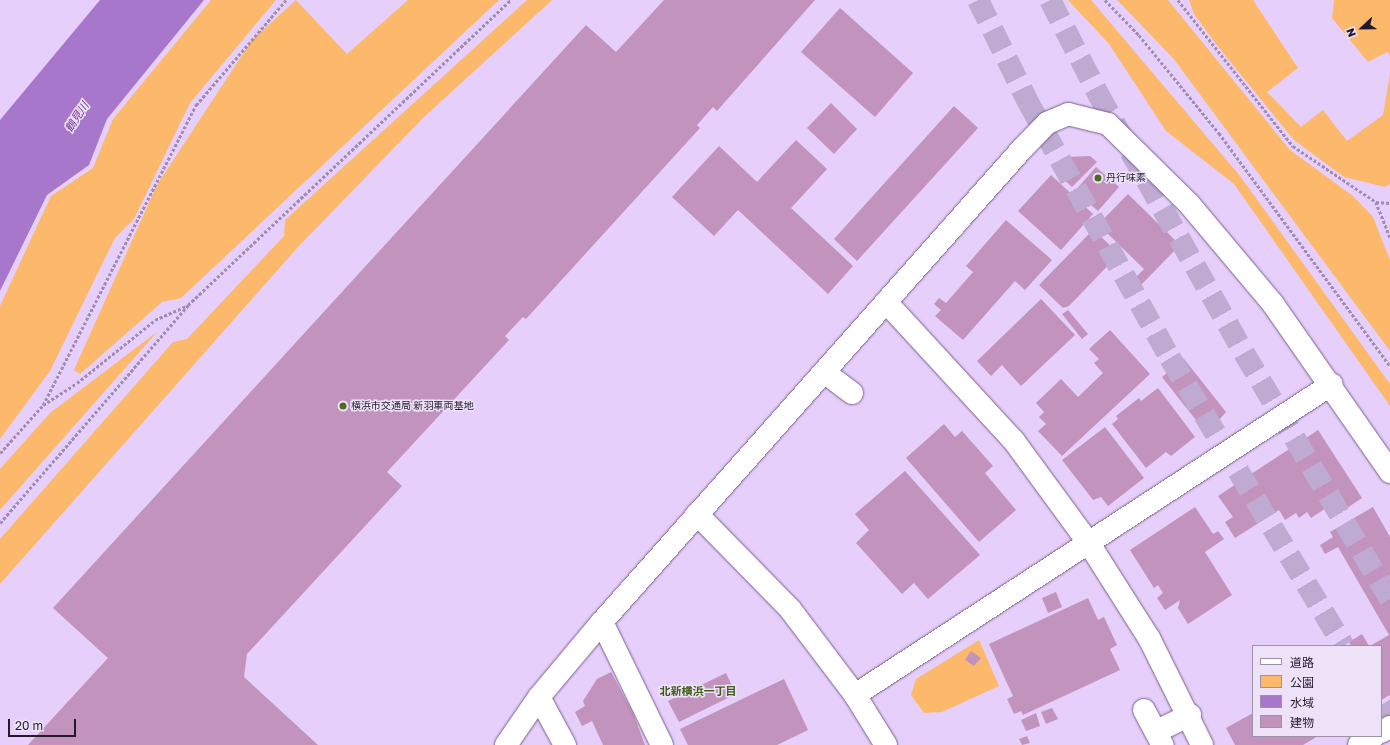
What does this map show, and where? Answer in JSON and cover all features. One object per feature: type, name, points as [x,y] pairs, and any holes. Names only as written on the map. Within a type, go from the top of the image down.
[{"type":"street","points":[[506,745],[539,697],[602,622],[697,514],[1047,123],[1068,114],[1085,116],[1108,124],[1190,205],[1246,269],[1332,384],[1390,472]]},
{"type":"street","points":[[887,302],[1014,442],[1088,542],[1149,638],[1190,715],[1202,745]]},
{"type":"street","points":[[824,372],[852,394]]},
{"type":"street","points":[[855,695],[1332,384]]},
{"type":"street","points":[[697,514],[790,609],[855,695],[886,745]]},
{"type":"street","points":[[602,622],[662,745]]},
{"type":"street","points":[[539,697],[565,745]]},
{"type":"street","points":[[1144,710],[1160,738],[1190,715]]},
{"type":"street","points":[[1358,745],[1372,737]]},
{"type":"path","points":[[0,453],[43,405],[196,105],[286,0]]},
{"type":"path","points":[[0,523],[188,306],[510,0]]},
{"type":"path","points":[[1105,0],[1139,35],[1220,133],[1390,366]]},
{"type":"path","points":[[1178,0],[1293,146],[1376,202],[1390,203]]},
{"type":"path","points":[[1376,202],[1390,237]]},
{"type":"path","points":[[43,405],[77,383],[155,320],[188,306]]},
{"type":"green space","points":[[211,0],[276,0],[190,103],[134,219],[115,238],[50,371],[0,439],[0,306],[51,196],[93,168],[113,119]]},
{"type":"green space","points":[[296,0],[347,54],[408,0],[499,0],[181,298],[162,302],[80,374],[74,370],[157,185],[252,40]]},
{"type":"green space","points":[[527,0],[552,0],[424,117],[298,247],[0,584],[0,539],[173,342],[187,339],[284,236],[285,220]]},
{"type":"green space","points":[[1068,0],[1091,0],[1240,176],[1390,384],[1390,406],[1234,184],[1166,131],[1109,44]]},
{"type":"green space","points":[[1117,0],[1168,0],[1290,150],[1353,196],[1373,217],[1390,260],[1390,351],[1173,58]]},
{"type":"green space","points":[[1189,0],[1253,0],[1298,68],[1267,92],[1301,127],[1323,110],[1347,141],[1383,115],[1390,74],[1390,184],[1385,187],[1344,177],[1294,140],[1216,44],[1194,14]]},
{"type":"green space","points":[[1334,0],[1390,0],[1390,55],[1387,52],[1368,62],[1332,18]]},
{"type":"green space","points":[[157,332],[0,510],[0,469],[50,413]]},
{"type":"green space","points":[[979,640],[999,686],[942,712],[924,713],[911,695],[916,679]]},
{"type":"water","name":"鶴見川","points":[[100,0],[204,0],[107,119],[89,165],[47,195],[0,291],[0,120]]},
{"type":"building","name":"横浜市交通局 新羽車両基地","points":[[664,0],[815,0],[717,111],[713,107],[697,125],[700,128],[526,319],[523,317],[505,336],[509,340],[387,472],[402,486],[247,654],[244,677],[318,745],[28,745],[108,658],[53,608],[586,25],[616,52]]},
{"type":"building","points":[[840,8],[913,73],[875,117],[801,52]]},
{"type":"building","points":[[831,103],[857,129],[834,154],[807,128]]},
{"type":"building","points":[[954,106],[978,128],[857,261],[834,239]]},
{"type":"building","points":[[796,140],[827,169],[791,208],[853,266],[828,294],[738,210],[714,236],[672,197],[719,146],[757,182]]},
{"type":"building","points":[[1090,156],[1097,162],[1072,187],[1054,170],[1067,157]]},
{"type":"building","points":[[1096,167],[1119,187],[1098,211],[1075,191]]},
{"type":"building","points":[[1051,175],[1093,214],[1061,250],[1018,211]]},
{"type":"building","points":[[1128,194],[1180,245],[1140,286],[1133,280],[1144,269],[1102,228],[1097,233],[1119,254],[1069,306],[1063,308],[1039,285]]},
{"type":"building","points":[[1006,220],[1052,260],[1025,290],[1015,281],[963,340],[935,316],[941,310],[934,304],[939,298],[946,303],[973,272],[966,266]]},
{"type":"building","points":[[1041,299],[1075,335],[1021,386],[1002,365],[991,376],[977,361]]},
{"type":"building","points":[[1068,310],[1088,334],[1082,339],[1062,314]]},
{"type":"building","points":[[1110,330],[1150,374],[1062,456],[1038,431],[1046,424],[1039,417],[1044,412],[1036,403],[1061,379],[1078,397],[1103,373],[1094,363],[1099,359],[1089,349]]},
{"type":"building","points":[[1184,359],[1226,412],[1207,434],[1162,377]]},
{"type":"building","points":[[1158,388],[1195,437],[1171,456],[1166,452],[1146,468],[1112,424],[1118,419],[1116,416],[1139,398],[1141,401]]},
{"type":"building","points":[[944,424],[955,437],[962,431],[993,466],[985,473],[1016,510],[979,542],[906,458]]},
{"type":"building","points":[[1105,427],[1144,478],[1108,506],[1101,497],[1093,500],[1062,460]]},
{"type":"building","points":[[1318,430],[1362,498],[1332,518],[1326,508],[1311,518],[1307,512],[1299,518],[1296,513],[1285,520],[1279,510],[1235,538],[1225,522],[1233,517],[1218,496]]},
{"type":"building","points":[[905,471],[980,555],[928,599],[914,583],[902,594],[856,543],[869,530],[855,514]]},
{"type":"building","points":[[1195,507],[1213,534],[1218,531],[1224,539],[1205,552],[1232,595],[1188,624],[1178,608],[1180,600],[1165,610],[1157,598],[1163,593],[1158,585],[1154,588],[1130,550]]},
{"type":"building","points":[[1373,507],[1390,537],[1390,695],[1382,699],[1382,645],[1372,645],[1389,635],[1338,547],[1325,554],[1320,545],[1333,537],[1330,532]]},
{"type":"building","points":[[1056,592],[1062,607],[1048,613],[1042,598]]},
{"type":"building","points":[[1088,598],[1098,620],[1104,617],[1117,645],[1110,649],[1120,670],[1023,715],[1021,711],[1014,714],[1007,699],[1013,696],[989,644]]},
{"type":"building","points":[[1362,634],[1368,645],[1350,645],[1349,642]]},
{"type":"building","points":[[971,651],[981,658],[974,666],[965,660]]},
{"type":"building","points":[[611,672],[633,713],[645,745],[603,745],[592,721],[582,726],[575,712],[585,706],[583,701],[597,679]]},
{"type":"building","points":[[726,673],[736,694],[679,722],[668,701]]},
{"type":"building","points":[[784,679],[808,730],[777,745],[688,745],[680,729]]},
{"type":"building","points":[[1052,708],[1058,719],[1046,724],[1041,712]]},
{"type":"building","points":[[1036,713],[1040,726],[1026,731],[1021,720]]},
{"type":"building","points":[[1252,714],[1252,737],[1316,737],[1303,745],[1235,745],[1226,728]]},
{"type":"building","points":[[1027,736],[1030,743],[1022,745],[1019,739]]},
{"type":"tunnel","points":[[978,0],[1028,102],[1170,358],[1343,645]]},
{"type":"tunnel","points":[[1050,0],[1098,94],[1244,353],[1390,599]]},
{"type":"tunnel","points":[[1382,707],[1390,720]]},
{"type":"place","name":"丹行味素","points":[[1098,178]]},
{"type":"place","name":"横浜市交通局 新羽車両基地","points":[[343,406]]},
{"type":"district","name":"北新横浜一丁目","points":[[698,691]]}]
